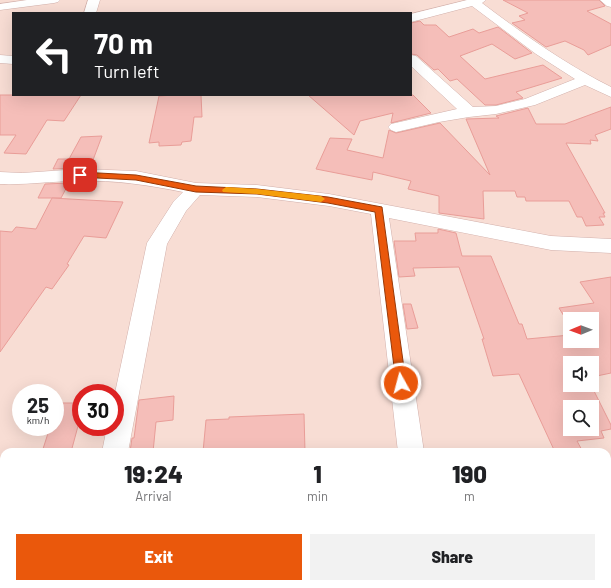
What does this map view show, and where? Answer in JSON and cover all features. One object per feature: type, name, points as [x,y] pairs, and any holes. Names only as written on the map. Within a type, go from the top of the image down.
[{"type":"street","points":[[0,7],[54,0]]},
{"type":"street","points":[[90,12],[94,0]]},
{"type":"street","points":[[606,0],[611,4]]},
{"type":"street","points":[[412,18],[477,1],[502,24],[584,80],[611,94]]},
{"type":"street","points":[[0,59],[12,60]]},
{"type":"street","points":[[412,59],[469,112]]},
{"type":"street","points":[[396,127],[469,112],[496,110],[530,102],[584,80]]},
{"type":"street","points":[[0,178],[22,179],[80,175],[136,177],[196,189],[264,192],[328,200],[551,243],[611,246]]},
{"type":"street","points":[[116,448],[157,243],[180,206],[196,189]]},
{"type":"street","points":[[379,209],[409,448]]},
{"type":"shaded area","points":[[0,0],[611,0],[611,448],[0,448]]},
{"type":"building","points":[[503,0],[599,0],[605,6],[587,11],[611,24],[611,45],[588,55],[584,50],[565,41],[546,47],[512,23],[525,20],[519,16],[528,13]]},
{"type":"building","points":[[420,21],[424,25],[436,25],[449,37],[473,29],[479,33],[498,27],[532,53],[515,59],[492,44],[460,56],[485,79],[543,65],[562,78],[516,92],[523,98],[496,105],[485,105],[457,79],[450,81],[438,69],[434,70],[417,55],[412,54],[412,23]]},
{"type":"building","points":[[0,95],[80,96],[64,121],[47,120],[26,154],[4,153],[16,135],[0,135]]},
{"type":"building","points":[[413,95],[431,113],[391,123],[393,113],[360,121],[354,135],[309,96]]},
{"type":"building","points":[[159,96],[201,96],[202,117],[194,117],[191,141],[182,142],[181,145],[159,146],[159,142],[149,143]]},
{"type":"building","points":[[611,107],[611,129],[595,135],[598,141],[590,140],[591,144],[566,143],[605,213],[603,213],[605,217],[599,217],[604,225],[586,226],[582,217],[577,217],[569,201],[526,201],[525,197],[517,197],[515,191],[483,191],[484,219],[439,213],[439,196],[408,189],[411,181],[373,172],[372,180],[316,169],[330,138],[352,139],[347,150],[383,158],[389,130],[396,133],[440,123],[490,175],[466,119],[499,118],[496,116],[528,108],[536,124],[565,124]]},
{"type":"building","points":[[102,136],[93,160],[81,160],[77,168],[53,169],[58,159],[69,159],[81,137]]},
{"type":"building","points":[[69,183],[61,198],[38,198],[45,184]]},
{"type":"building","points":[[52,198],[123,202],[106,238],[84,236],[67,264],[69,265],[52,289],[46,287],[0,352],[0,231],[12,232],[16,227],[36,229]]},
{"type":"building","points":[[438,229],[456,233],[462,256],[491,256],[519,324],[522,324],[527,339],[563,336],[563,348],[599,348],[599,312],[563,312],[563,315],[559,308],[594,303],[580,282],[611,277],[611,373],[599,376],[599,356],[563,356],[563,392],[594,392],[598,400],[563,400],[563,436],[599,436],[599,401],[611,425],[611,429],[601,431],[604,438],[577,441],[581,448],[553,448],[519,374],[493,376],[482,339],[484,339],[459,267],[413,268],[415,276],[399,277],[394,241],[416,241],[415,233],[438,233]]},
{"type":"building","points":[[403,304],[411,304],[418,328],[407,329]]},
{"type":"building","points":[[174,396],[173,420],[156,422],[153,448],[131,448],[132,438],[134,438],[139,400]]},
{"type":"building","points":[[64,403],[72,403],[72,436],[75,436],[72,448],[43,448],[47,436],[64,436]]},
{"type":"building","points":[[304,414],[305,448],[203,448],[206,420],[229,419],[229,417]]},
{"type":"slow traffic","points":[[226,190],[257,191],[321,199]]},
{"type":"route","points":[[80,175],[136,177],[196,189],[257,191],[328,200],[379,209],[401,383]]}]
